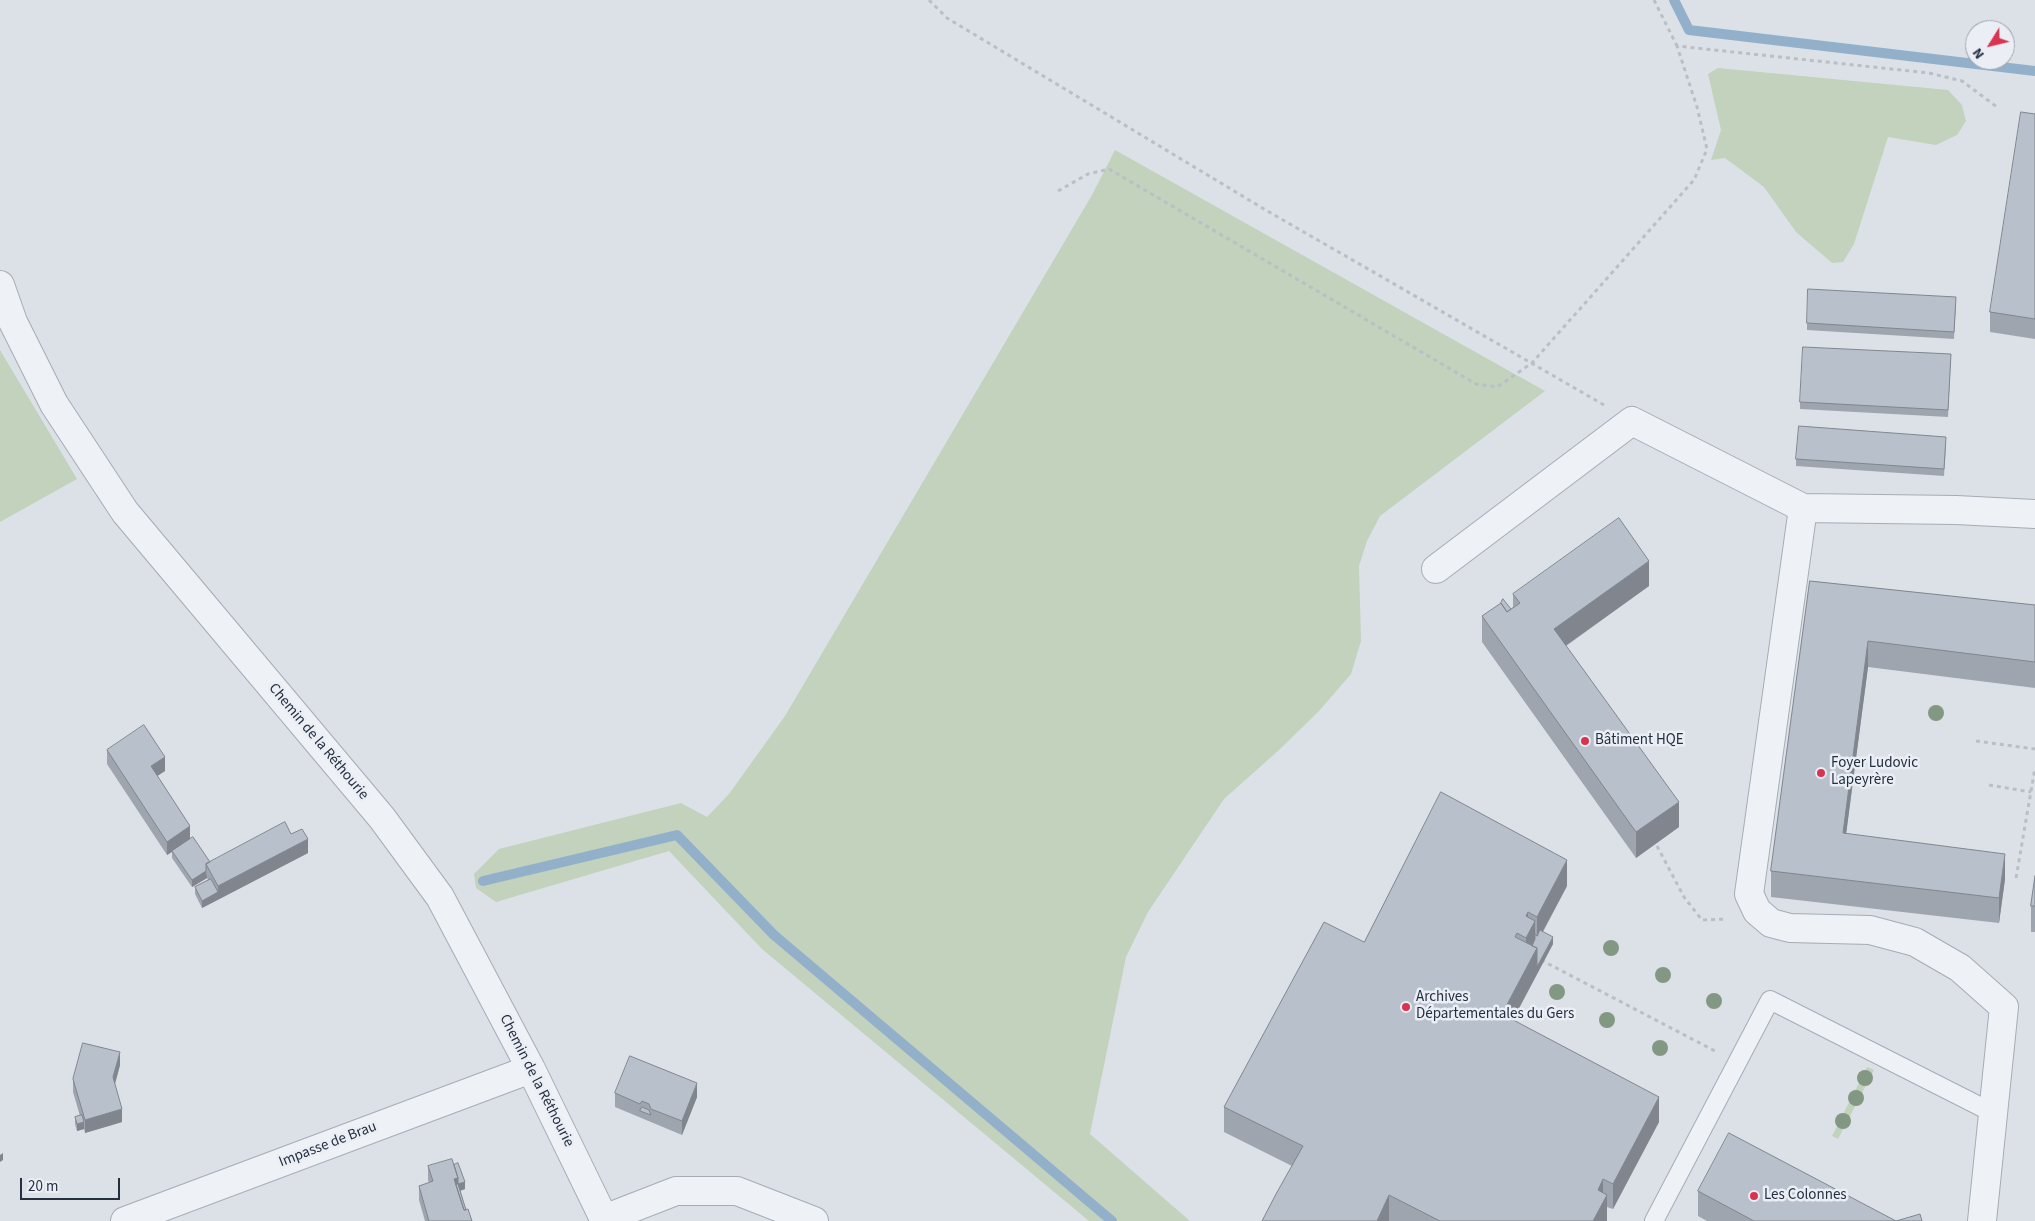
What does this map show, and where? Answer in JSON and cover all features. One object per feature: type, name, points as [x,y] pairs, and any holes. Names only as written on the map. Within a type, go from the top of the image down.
[{"type":"street","name":"Chemin de la Réthourie","points":[[0,285],[13,322],[54,404],[125,512],[382,818],[440,897],[531,1069],[605,1220]]},
{"type":"street","points":[[1436,569],[1632,422],[1803,508],[1956,510],[2035,514]]},
{"type":"street","points":[[1803,508],[1749,894],[1757,911],[1771,923],[1790,928],[1870,930],[1915,942],[1960,968],[2004,1007],[1982,1221]]},
{"type":"street","name":"Impasse de Brau","points":[[125,1221],[531,1069]]},
{"type":"street","points":[[605,1220],[676,1191],[737,1191],[814,1221]]},
{"type":"lane","points":[[1654,1221],[1770,1000],[1993,1113]]},
{"type":"path","points":[[929,0],[947,18],[1230,189],[1632,422]]},
{"type":"path","points":[[1058,191],[1088,174],[1109,169],[1476,384],[1497,387],[1532,364],[1694,180],[1707,149],[1698,107],[1677,46],[1654,0]]},
{"type":"path","points":[[1677,46],[1929,73],[1962,81],[1997,108]]},
{"type":"path","points":[[1976,741],[2035,749]]},
{"type":"path","points":[[2016,878],[2035,768]]},
{"type":"path","points":[[1989,785],[2031,792]]},
{"type":"path","points":[[1657,846],[1684,898],[1702,920],[1731,918],[1757,911]]},
{"type":"path","points":[[1539,959],[1737,1062]]},
{"type":"green space","points":[[1718,68],[1948,90],[1962,105],[1966,121],[1957,135],[1936,145],[1888,137],[1854,244],[1843,262],[1832,263],[1796,232],[1764,187],[1725,158],[1711,160],[1721,130],[1708,74]]},
{"type":"green space","points":[[1115,150],[1545,391],[1380,516],[1367,541],[1359,566],[1361,641],[1351,674],[1319,711],[1224,799],[1148,912],[1126,957],[1090,1134],[1190,1221],[1089,1221],[762,949],[669,851],[496,902],[476,888],[474,874],[499,849],[681,803],[707,817],[729,794],[785,716],[1092,195]]},
{"type":"green space","points":[[0,350],[77,479],[0,522]]},
{"type":"green space","points":[[1867,1067],[1874,1070],[1838,1139],[1832,1136]]},
{"type":"building","points":[[2021,112],[2035,114],[2035,319],[1990,312]]},
{"type":"building","points":[[1808,289],[1956,297],[1954,332],[1807,323]]},
{"type":"building","points":[[1803,347],[1951,354],[1948,410],[1800,402]]},
{"type":"building","points":[[1799,426],[1946,437],[1944,469],[1796,459]]},
{"type":"building","name":"Bâtiment HQE","points":[[1619,518],[1649,561],[1554,629],[1679,802],[1636,832],[1482,616],[1501,603],[1507,612],[1520,603],[1513,594]]},
{"type":"building","name":"Foyer Ludovic Lapeyrère","points":[[1810,581],[2035,605],[2035,662],[1868,641],[1843,833],[2005,854],[1999,898],[1771,871]]},
{"type":"building","points":[[1503,599],[1511,609],[1507,612],[1501,603]]},
{"type":"building","points":[[144,725],[165,757],[151,766],[190,826],[167,842],[107,750]]},
{"type":"building","name":"Archives Départementales du Gers","points":[[1441,792],[1567,860],[1537,917],[1528,912],[1526,916],[1535,921],[1526,938],[1517,933],[1515,937],[1537,948],[1502,1014],[1659,1097],[1613,1184],[1603,1179],[1598,1190],[1607,1195],[1593,1221],[1440,1221],[1389,1195],[1377,1221],[1262,1221],[1303,1146],[1224,1107],[1324,922],[1364,942]]},
{"type":"building","points":[[285,822],[291,834],[302,829],[308,839],[218,886],[206,864]]},
{"type":"building","points":[[193,837],[210,862],[206,864],[206,871],[192,880],[172,851]]},
{"type":"building","points":[[2035,876],[2035,906],[2031,906]]},
{"type":"building","points":[[211,879],[218,892],[202,901],[195,887]]},
{"type":"building","points":[[1540,930],[1553,937],[1537,967],[1537,948],[1532,946],[1535,934],[1537,936]]},
{"type":"building","points":[[83,1043],[120,1052],[113,1077],[122,1109],[85,1120],[73,1079]]},
{"type":"building","points":[[630,1056],[697,1083],[682,1121],[651,1109],[649,1104],[642,1101],[640,1104],[615,1093]]},
{"type":"building","points":[[642,1107],[649,1110],[651,1115],[640,1111]]},
{"type":"building","points":[[82,1115],[84,1122],[77,1124],[75,1117]]},
{"type":"building","points":[[1729,1133],[1896,1221],[1754,1221],[1698,1191]]},
{"type":"building","points":[[452,1159],[458,1178],[454,1179],[464,1210],[468,1209],[472,1221],[429,1221],[419,1186],[433,1181],[428,1166]]},
{"type":"building","points":[[458,1163],[465,1182],[458,1184],[454,1165]]},
{"type":"building","points":[[458,1184],[466,1210],[464,1210],[456,1185]]},
{"type":"building","points":[[1920,1214],[1922,1221],[1896,1221]]},
{"type":"waterway","points":[[1674,0],[1689,30],[2035,71]]},
{"type":"waterway","points":[[483,881],[677,835],[774,935],[1112,1221]]},
{"type":"place","name":"Bâtiment HQE","points":[[1585,741]]},
{"type":"place","name":"Foyer Ludovic Lapeyrère","points":[[1821,773]]},
{"type":"place","name":"Archives Départementales du Gers","points":[[1406,1007]]},
{"type":"place","name":"Les Colonnes","points":[[1754,1196]]}]
